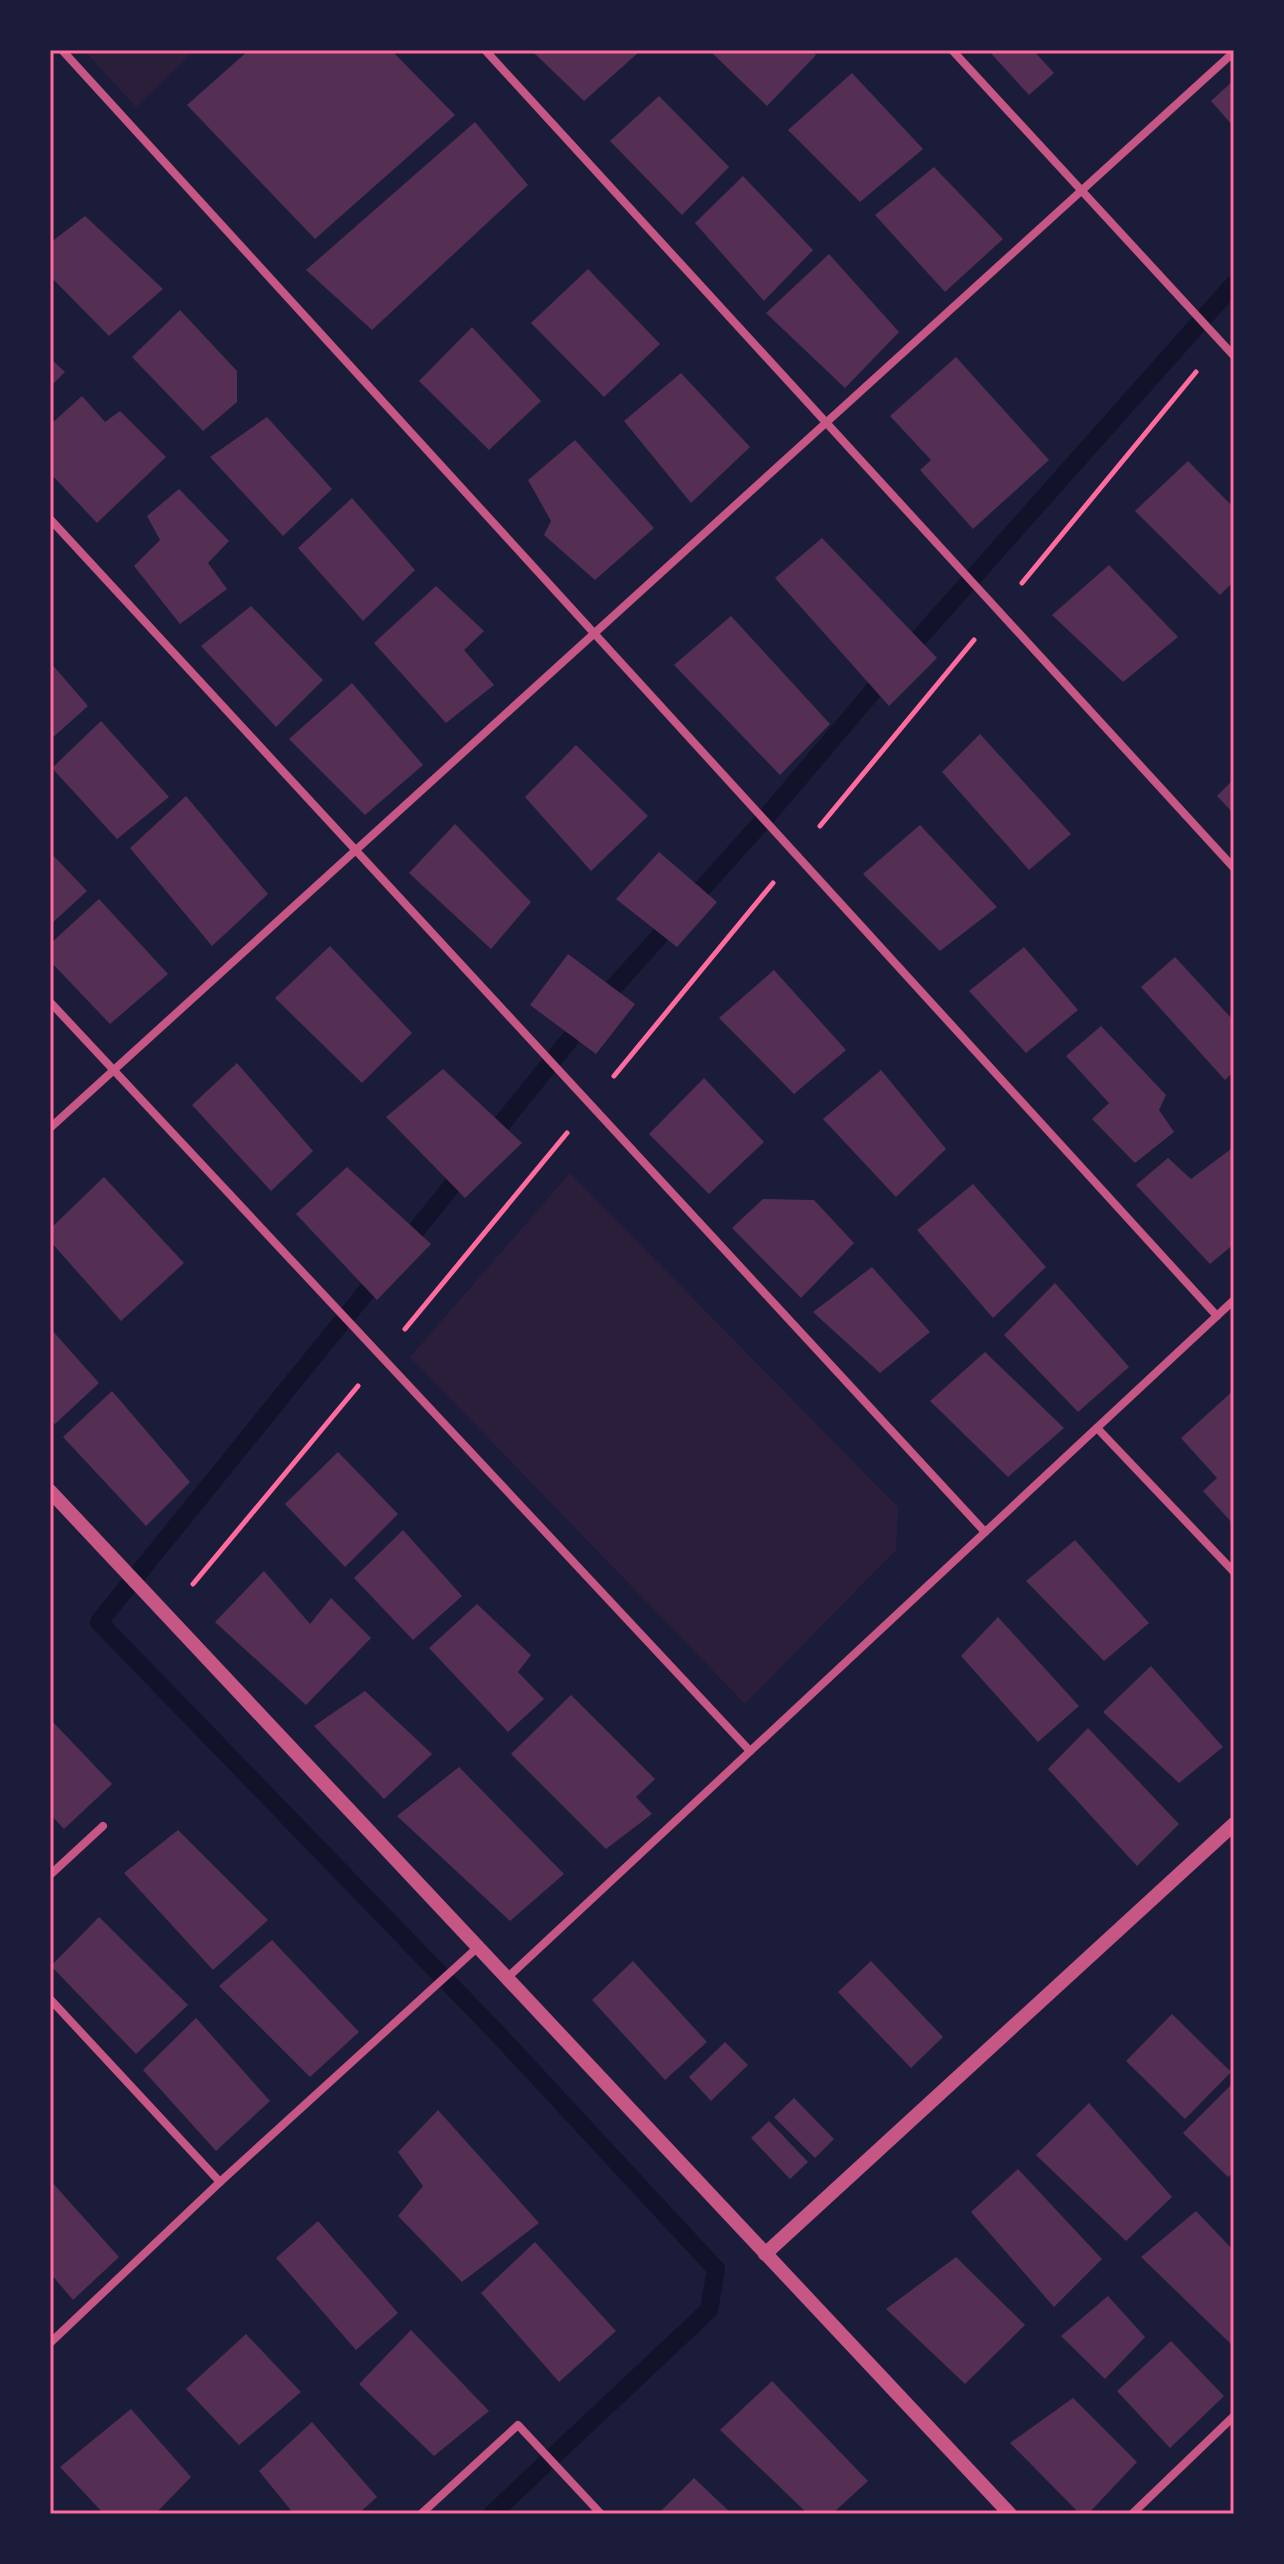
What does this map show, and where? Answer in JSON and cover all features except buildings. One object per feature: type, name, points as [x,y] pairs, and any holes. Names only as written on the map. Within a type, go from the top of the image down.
[{"type":"street","points":[[62,50],[1217,1316]]},
{"type":"street","points":[[485,50],[1234,868]]},
{"type":"street","points":[[952,50],[1234,356]]},
{"type":"street","points":[[50,1128],[1234,52]]},
{"type":"street","points":[[50,519],[985,1532]]},
{"type":"street","points":[[50,1002],[750,1751]]},
{"type":"street","points":[[507,1978],[1234,1300]]},
{"type":"street","points":[[1097,1428],[1234,1572]]},
{"type":"street","points":[[50,1491],[1010,2514]]},
{"type":"street","points":[[765,2254],[1234,1824]]},
{"type":"street","points":[[50,1875],[103,1826]]},
{"type":"street","points":[[50,2343],[220,2182],[478,1947]]},
{"type":"street","points":[[50,1999],[220,2182]]},
{"type":"street","points":[[1132,2514],[1234,2416]]},
{"type":"street","points":[[421,2514],[518,2425],[601,2514]]},
{"type":"path","points":[[167,1616],[1221,342]]},
{"type":"shaded area","points":[[84,50],[195,50],[136,107]]},
{"type":"shaded area","points":[[570,1173],[898,1507],[896,1550],[745,1704],[410,1357]]},
{"type":"waterway","points":[[487,1142],[595,1008],[1234,284]]},
{"type":"waterway","points":[[402,1248],[466,1168]]},
{"type":"waterway","points":[[383,1271],[99,1622],[498,2034],[716,2269],[709,2310],[492,2514]]}]
